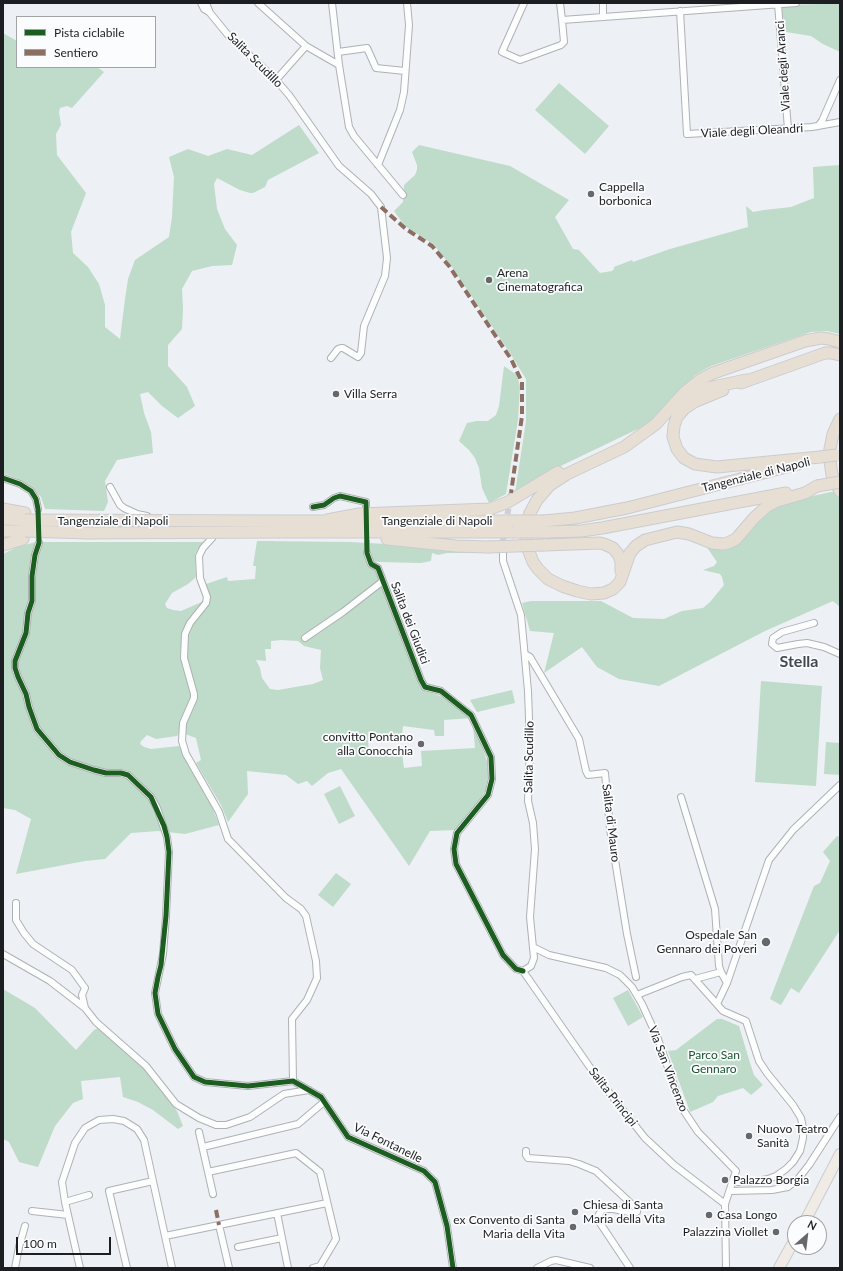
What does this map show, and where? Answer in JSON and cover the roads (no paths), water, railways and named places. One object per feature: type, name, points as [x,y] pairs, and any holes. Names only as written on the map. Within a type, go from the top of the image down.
[{"type":"highway","points":[[817,486],[805,493],[777,501],[766,507],[736,538],[728,543],[712,543],[688,534],[677,532],[645,540],[636,546],[630,553],[620,582],[614,589],[604,593],[591,594],[577,591],[562,586],[548,578],[533,562],[526,544],[528,519],[537,500],[550,485],[559,478],[624,448],[656,424],[685,392],[700,380],[713,373],[805,341],[829,338],[840,342]]},
{"type":"highway","points":[[839,455],[716,467],[695,464],[684,458],[674,443],[673,432],[680,413],[694,402],[746,380],[825,353],[840,355]]},
{"type":"highway","points":[[337,533],[456,546],[488,547],[544,545],[600,543],[613,548],[620,557],[621,566],[617,579],[611,585],[600,590],[588,590],[576,587],[553,577],[541,567],[534,555],[530,537],[531,525],[540,503],[549,491],[561,482],[626,451],[643,440],[663,423],[682,402],[692,394],[703,389],[746,380]]},
{"type":"highway","points":[[839,487],[832,475],[829,454],[833,434],[840,419]]},
{"type":"highway","points":[[327,520],[359,514],[475,510],[497,507],[514,499],[553,474],[631,438],[656,424]]},
{"type":"highway","points":[[839,487],[835,463],[840,435]]},
{"type":"highway","name":"Tangenziale di Napoli","points":[[545,526],[575,518],[621,509],[820,458]]},
{"type":"highway","points":[[734,474],[770,471]]},
{"type":"highway","name":"Tangenziale di Napoli","points":[[24,535],[88,533],[337,533],[545,526],[581,531],[609,527],[817,486],[839,487]]},
{"type":"highway","points":[[3,509],[25,516]]},
{"type":"highway","points":[[3,519],[25,516]]},
{"type":"highway","name":"Tangenziale di Napoli","points":[[25,516],[83,521],[327,520],[513,527]]},
{"type":"highway","points":[[3,531],[24,535]]},
{"type":"highway","points":[[3,545],[24,535]]},
{"type":"main road","points":[[808,1215],[840,1154]]},
{"type":"main road","points":[[779,1268],[787,1254]]},
{"type":"street","points":[[201,3],[204,9],[210,13]]},
{"type":"street","name":"Salita Scudillo","points":[[206,3],[210,13],[228,35],[290,95],[339,166],[371,194],[381,207],[387,258],[385,276],[364,326],[361,353],[358,357],[344,348],[341,348],[338,349],[331,358]]},
{"type":"street","points":[[258,3],[306,46],[339,65]]},
{"type":"street","points":[[332,3],[339,65],[350,128],[354,136],[403,195]]},
{"type":"street","points":[[378,165],[400,110],[404,92],[409,26],[407,3]]},
{"type":"street","points":[[524,3],[502,52],[520,60],[561,45],[564,42],[560,3]]},
{"type":"street","points":[[603,3],[603,17]]},
{"type":"street","points":[[562,20],[796,3]]},
{"type":"street","name":"Viale degli Aranci","points":[[778,4],[788,129]]},
{"type":"street","name":"Viale degli Oleandri","points":[[680,11],[687,134],[788,129],[840,122]]},
{"type":"street","points":[[276,80],[306,46]]},
{"type":"street","points":[[338,52],[367,48],[376,68],[405,71]]},
{"type":"street","name":"Viale degli Oleandri","points":[[818,126],[822,121],[840,80]]},
{"type":"street","points":[[371,157],[382,154]]},
{"type":"street","points":[[3,478],[20,484],[31,491],[36,499],[38,509]]},
{"type":"street","points":[[39,543],[32,576],[32,601],[28,613],[26,633],[15,661],[15,668],[26,694],[37,729],[59,755],[70,762],[94,770],[106,773],[121,773],[128,775],[151,797],[162,820],[167,837],[169,868],[163,954],[155,993],[158,1014],[163,1027],[175,1049],[194,1077],[205,1082],[248,1086],[293,1082],[292,1019],[307,1000],[317,978],[313,944],[306,916],[301,909],[286,898],[228,838],[219,812],[186,754],[182,741],[183,723],[194,698],[184,658],[185,634],[190,623],[204,607],[207,600],[200,578],[198,556],[215,534],[217,526],[213,520],[204,516],[147,516],[130,512],[120,505],[110,487]]},
{"type":"street","points":[[313,507],[324,505],[340,496],[366,502],[366,507]]},
{"type":"street","name":"Salita Scudillo","points":[[503,541],[503,561],[521,615],[528,691],[530,747],[528,801],[533,823],[535,849],[530,917],[534,958],[531,966],[523,970]]},
{"type":"street","name":"Salita dei Giudici","points":[[368,554],[371,564],[378,568],[425,687],[441,691],[471,715],[491,757],[492,779],[488,795],[458,833],[454,849],[456,864],[503,955],[516,969],[523,970]]},
{"type":"street","points":[[305,638],[343,612],[383,581]]},
{"type":"street","points":[[814,623],[782,632],[773,638],[772,644],[778,648],[807,643],[824,647],[840,654]]},
{"type":"street","name":"Salita di Mauro","points":[[525,654],[530,657],[579,739],[588,775],[604,774],[610,829],[627,934],[636,977]]},
{"type":"street","points":[[717,1004],[727,982],[769,860],[793,830],[840,785]]},
{"type":"street","points":[[681,797],[715,909],[719,966],[727,982]]},
{"type":"street","points":[[16,903],[16,920],[24,933],[33,944],[72,970],[85,988],[82,995],[85,1008]]},
{"type":"street","name":"Via San Vincenzo","points":[[533,947],[549,955],[606,968],[620,975],[632,987],[642,1004],[658,1039],[682,1108],[698,1132],[736,1171],[733,1182]]},
{"type":"street","points":[[3,954],[50,981],[85,1008],[96,1022],[146,1066],[176,1104],[199,1118],[216,1125],[226,1125],[250,1117],[284,1094],[309,1090]]},
{"type":"street","name":"Salita Principi","points":[[523,970],[596,1076],[645,1138],[674,1164],[725,1204]]},
{"type":"street","points":[[637,995],[682,977],[693,977],[721,972]]},
{"type":"street","points":[[693,977],[723,1011],[746,1021],[759,1061],[793,1105],[802,1121],[803,1138],[800,1151],[793,1162],[786,1169],[776,1176],[768,1179],[750,1182],[733,1182],[725,1204],[726,1268]]},
{"type":"street","name":"Via Fontanelle","points":[[293,1082],[321,1097],[348,1137],[424,1171],[435,1182],[447,1226],[453,1268]]},
{"type":"street","points":[[203,1147],[298,1124],[324,1102]]},
{"type":"street","points":[[730,1190],[772,1190],[788,1186],[798,1179],[809,1165],[840,1117]]},
{"type":"street","points":[[80,1268],[62,1182],[75,1143],[85,1128],[99,1120],[113,1119],[124,1121],[137,1129],[144,1140],[172,1268]]},
{"type":"street","points":[[199,1132],[213,1194]]},
{"type":"street","points":[[526,1151],[526,1156],[529,1158],[569,1161],[592,1169],[602,1176],[636,1208],[638,1211],[636,1213],[608,1208],[602,1210],[598,1215],[600,1223],[629,1266]]},
{"type":"street","points":[[208,1172],[296,1153],[320,1172],[336,1239],[320,1266],[313,1268]]},
{"type":"street","points":[[127,1268],[109,1191],[153,1181]]},
{"type":"street","points":[[65,1202],[89,1195]]},
{"type":"street","points":[[165,1236],[327,1203]]},
{"type":"street","points":[[32,1211],[68,1215]]},
{"type":"street","points":[[277,1213],[288,1268]]},
{"type":"street","points":[[219,1225],[229,1268]]},
{"type":"street","points":[[16,1268],[19,1248],[25,1226]]},
{"type":"street","points":[[238,1247],[282,1238]]},
{"type":"street","points":[[537,1268],[551,1261],[561,1261],[590,1268]]},
{"type":"tunnel","points":[[503,541],[511,493]]},
{"type":"tunnel","points":[[38,509],[39,543]]},
{"type":"tunnel","points":[[367,531],[367,553]]},
{"type":"place","name":"Cappella borbonica","points":[[591,194]]},
{"type":"place","name":"Arena Cinematografica","points":[[489,280]]},
{"type":"place","name":"Villa Serra","points":[[336,394]]},
{"type":"place","name":"convitto Pontano alla Conocchia","points":[[421,744]]},
{"type":"place","name":"Ospedale San Gennaro dei Poveri","points":[[766,942]]},
{"type":"place","name":"Nuovo Teatro Sanità","points":[[749,1136]]},
{"type":"place","name":"Palazzo Borgia","points":[[725,1180]]},
{"type":"place","name":"Chiesa di Santa Maria della Vita","points":[[575,1212]]},
{"type":"place","name":"Casa Longo","points":[[709,1215]]},
{"type":"place","name":"ex Convento di Santa Maria della Vita","points":[[573,1227]]},
{"type":"place","name":"Palazzina Viollet","points":[[776,1232]]},
{"type":"district","name":"Stella","points":[[799,662]]},
{"type":"park label","name":"Parco San Gennaro","points":[[714,1062]]}]
